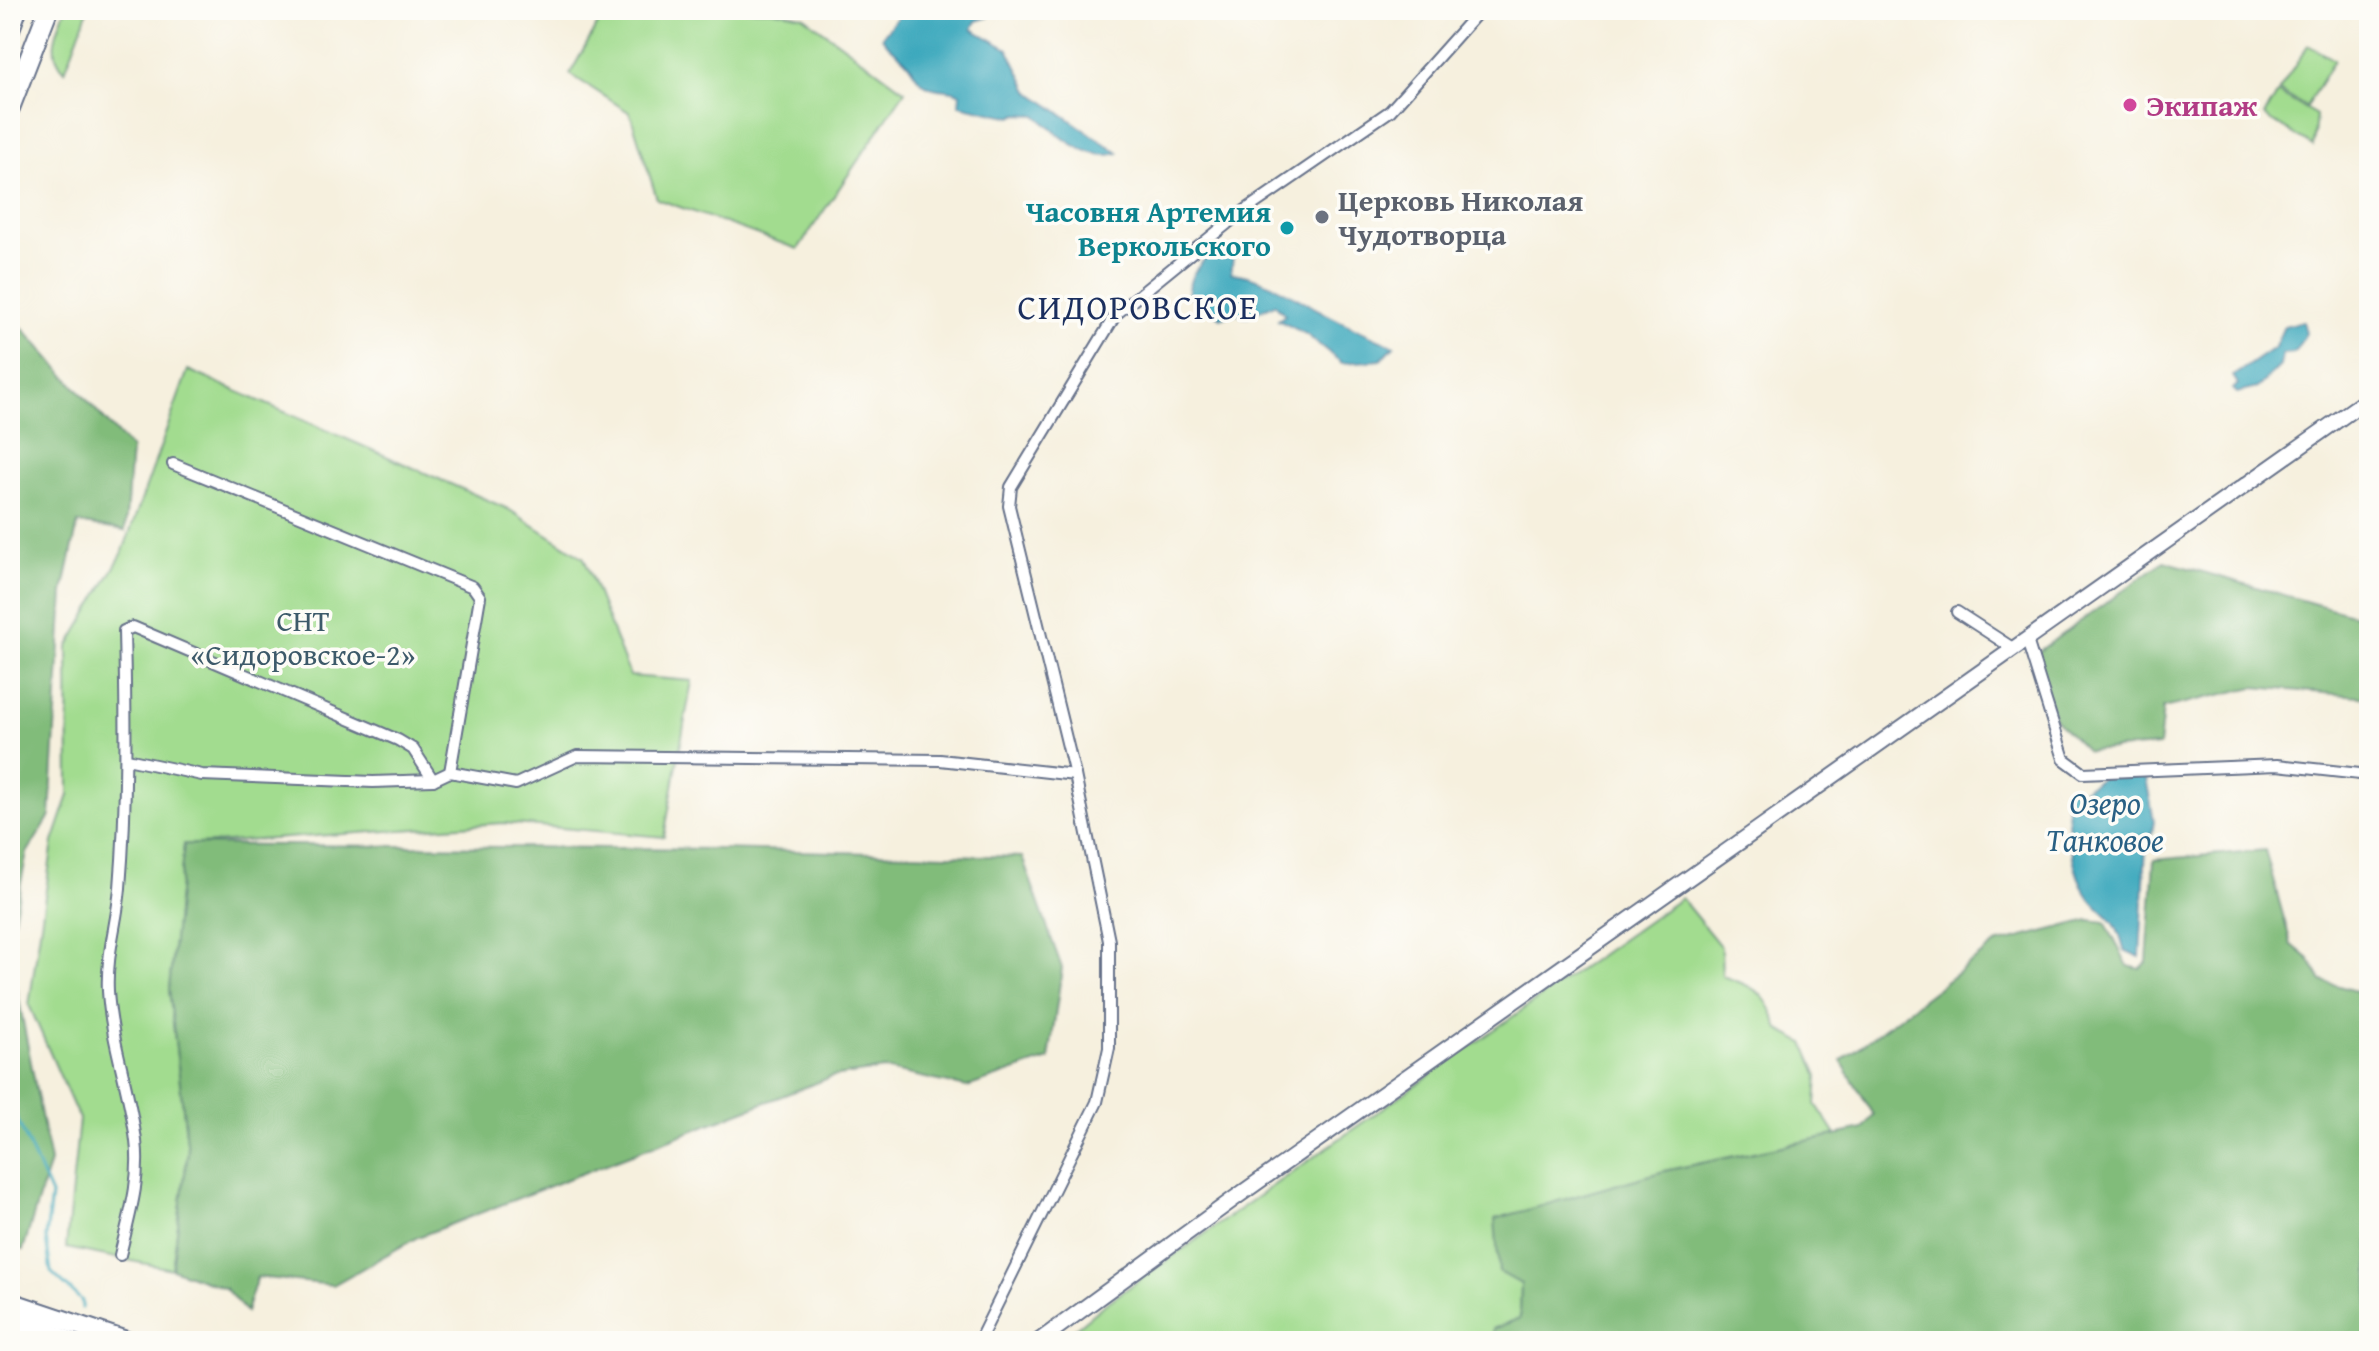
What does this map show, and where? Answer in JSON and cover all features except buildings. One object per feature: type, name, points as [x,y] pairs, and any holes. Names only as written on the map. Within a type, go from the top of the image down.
[{"type":"highway","points":[[10,29],[17,10]]},
{"type":"highway","points":[[10,108],[48,10]]},
{"type":"highway","points":[[10,1289],[84,1327]]},
{"type":"highway","points":[[10,1302],[126,1341]]},
{"type":"highway","points":[[10,1322],[61,1338]]},
{"type":"street","points":[[979,1341],[1097,1102],[1109,1048],[1109,941],[1075,775],[1009,506],[1011,487],[1116,314],[1234,218],[1390,111],[1480,10]]},
{"type":"street","points":[[1039,1341],[1248,1189],[2369,398]]},
{"type":"street","points":[[173,464],[473,587],[480,597],[450,772]]},
{"type":"street","points":[[1957,612],[2020,644],[2064,759],[2083,773],[2277,765],[2369,775]]},
{"type":"street","points":[[120,1255],[135,1192],[137,1166],[136,1139],[111,1021],[107,956],[120,892],[127,759],[124,631],[133,627],[398,740],[413,749],[433,780]]},
{"type":"street","points":[[127,759],[202,775],[373,782],[433,780],[450,772],[516,784],[577,756],[940,760],[1075,775]]},
{"type":"green space","points":[[65,10],[88,10],[65,71],[56,57],[55,42]]},
{"type":"green space","points":[[621,10],[772,10],[803,16],[905,91],[798,249],[657,199],[630,113],[570,74],[604,13]]},
{"type":"green space","points":[[2308,45],[2334,60],[2306,107],[2279,91]]},
{"type":"green space","points":[[2278,93],[2316,115],[2313,146],[2264,116]]},
{"type":"green space","points":[[10,314],[131,449],[125,531],[78,523],[63,592],[50,816],[27,853],[10,938]]},
{"type":"green space","name":"СНТ «Сидоровское-2»","points":[[188,370],[508,509],[584,558],[630,676],[692,681],[664,837],[503,823],[184,845],[169,989],[188,1151],[172,1269],[66,1248],[79,1119],[29,1005],[53,842],[69,795],[68,647],[122,554]]},
{"type":"green space","points":[[2164,561],[2369,619],[2369,697],[2254,687],[2163,708],[2159,746],[2087,751],[2055,719],[2035,654]]},
{"type":"green space","points":[[184,844],[720,849],[1022,857],[1062,968],[1049,1059],[967,1087],[884,1069],[831,1077],[418,1237],[333,1285],[257,1277],[246,1312],[225,1288],[172,1269],[188,1151],[169,989]]},
{"type":"green space","points":[[2265,850],[2291,944],[2309,959],[2322,981],[2369,995],[2369,1341],[1494,1341],[1493,1329],[1520,1318],[1521,1284],[1499,1272],[1495,1219],[1664,1171],[1863,1129],[1874,1115],[1841,1061],[1996,944],[2089,920],[2105,922],[2128,966],[2140,969],[2147,962],[2154,860]]},
{"type":"green space","points":[[1681,898],[1721,947],[1722,976],[1753,988],[1770,1008],[1779,1030],[1804,1043],[1818,1076],[1816,1104],[1836,1135],[1664,1171],[1499,1271],[1521,1283],[1520,1319],[1493,1329],[1494,1341],[1060,1341],[1101,1307]]},
{"type":"green space","points":[[10,953],[50,1162],[23,1250],[10,1247]]},
{"type":"water","points":[[903,10],[988,10],[989,17],[976,21],[972,29],[1008,49],[1029,91],[1118,153],[1095,154],[1063,138],[1036,115],[1018,114],[1012,117],[959,105],[960,94],[925,84],[882,37]]},
{"type":"water","points":[[1233,257],[1231,273],[1266,282],[1394,346],[1381,360],[1342,363],[1306,334],[1278,320],[1285,315],[1275,304],[1246,317],[1236,313],[1221,318],[1189,295],[1190,284],[1206,258]]},
{"type":"water","points":[[2303,321],[2306,333],[2294,353],[2282,354],[2280,366],[2257,388],[2237,393],[2233,389],[2238,384],[2233,376],[2275,347],[2284,326]]},
{"type":"water","name":"Озеро Танковое","points":[[2145,773],[2154,821],[2152,833],[2138,838],[2146,845],[2140,957],[2124,950],[2117,928],[2081,883],[2070,843],[2065,789],[2082,790],[2106,775]]},
{"type":"waterway","points":[[10,1103],[51,1195],[46,1238],[51,1272],[82,1301],[82,1308]]},
{"type":"place","name":"Экипаж","points":[[2130,105]]},
{"type":"place","name":"Церковь Николая Чудотворца","points":[[1322,217]]},
{"type":"place","name":"Часовня Артемия Веркольского","points":[[1287,228]]},
{"type":"district","name":"СИДОРОВСКОЕ","points":[[1138,306]]}]
